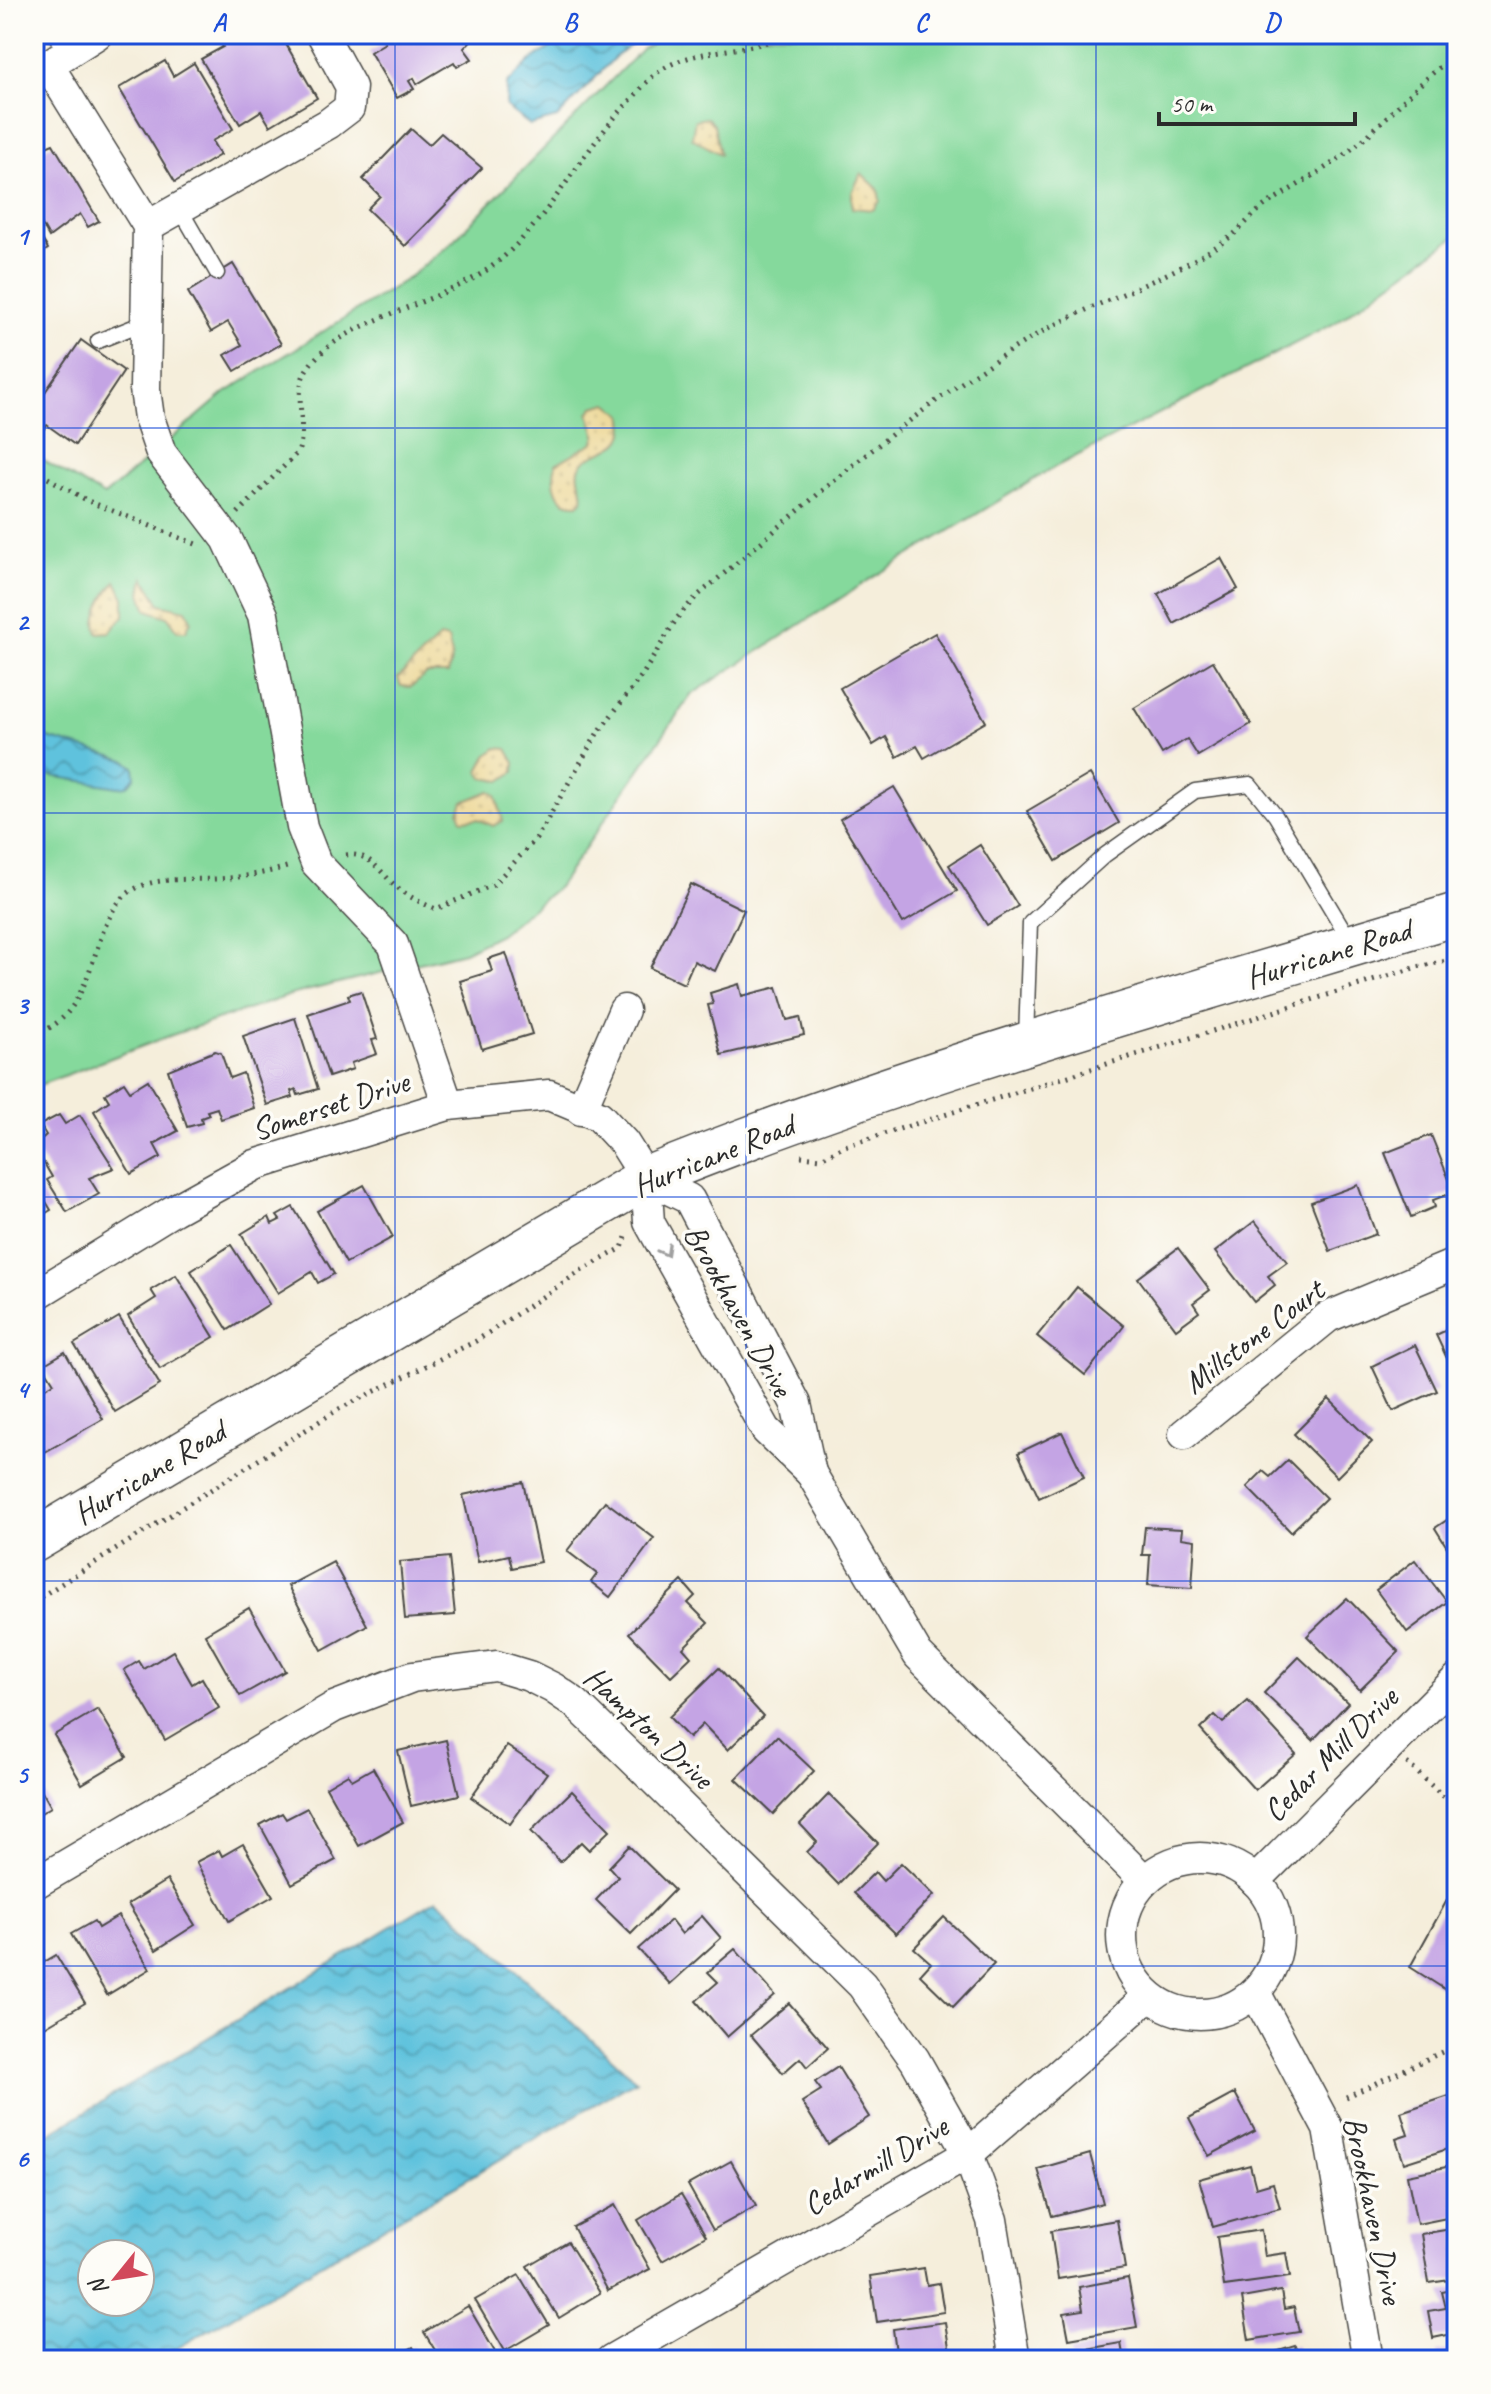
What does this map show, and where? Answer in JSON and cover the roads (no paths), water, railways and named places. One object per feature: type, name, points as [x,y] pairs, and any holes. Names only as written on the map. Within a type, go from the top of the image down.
[{"type":"street","points":[[97,34],[51,56],[148,226],[145,389],[149,418],[161,453],[222,531],[263,615],[302,827],[316,863],[393,944],[448,1105]]},
{"type":"street","points":[[148,226],[328,124],[349,108],[351,87],[322,34]]},
{"type":"street","name":"Hurricane Road","points":[[34,1541],[646,1178],[734,1142],[955,1064],[1457,914]]},
{"type":"street","points":[[581,1110],[624,1010]]},
{"type":"street","name":"Somerset Drive","points":[[34,1296],[174,1210],[255,1165],[448,1105],[549,1095],[599,1116],[624,1143],[646,1178]]},
{"type":"street","name":"Brookhaven Drive","points":[[811,1473],[796,1404],[689,1199],[646,1178],[649,1222],[766,1430],[811,1473],[918,1655],[1144,1880]]},
{"type":"street","name":"Millstone Court","points":[[1184,1434],[1328,1317],[1457,1263]]},
{"type":"street","name":"Hampton Drive","points":[[34,1884],[334,1707],[373,1689],[412,1677],[496,1666],[553,1688],[575,1703],[862,1985],[915,2060],[968,2154],[992,2220],[1015,2360]]},
{"type":"street","name":"Cedar Mill Drive","points":[[1255,1881],[1457,1679]]},
{"type":"street","points":[[1212,1858],[1235,1866],[1255,1881],[1270,1901],[1277,1924],[1277,1949],[1270,1972],[1255,1992],[1234,2007],[1210,2015],[1184,2014],[1160,2005],[1149,1996],[1128,1969],[1122,1946],[1126,1911],[1144,1880],[1164,1866],[1187,1859],[1212,1858]]},
{"type":"street","name":"Brookhaven Drive","points":[[1255,1992],[1328,2129],[1368,2360]]},
{"type":"street","name":"Cedarmill Drive","points":[[611,2360],[968,2154],[1149,1996]]},
{"type":"lane","points":[[180,209],[217,273]]},
{"type":"lane","points":[[98,341],[147,321]]},
{"type":"lane","points":[[1026,1045],[1030,923],[1105,855],[1195,791],[1250,784],[1275,815],[1353,946]]},
{"type":"water","points":[[571,34],[646,34],[615,57],[557,118],[530,125],[506,107],[507,84],[529,62]]},
{"type":"water","points":[[34,734],[125,760],[134,767],[135,777],[127,786],[118,787],[34,773]]},
{"type":"water","points":[[437,1899],[636,2080],[157,2360],[34,2360],[34,2143]]}]
